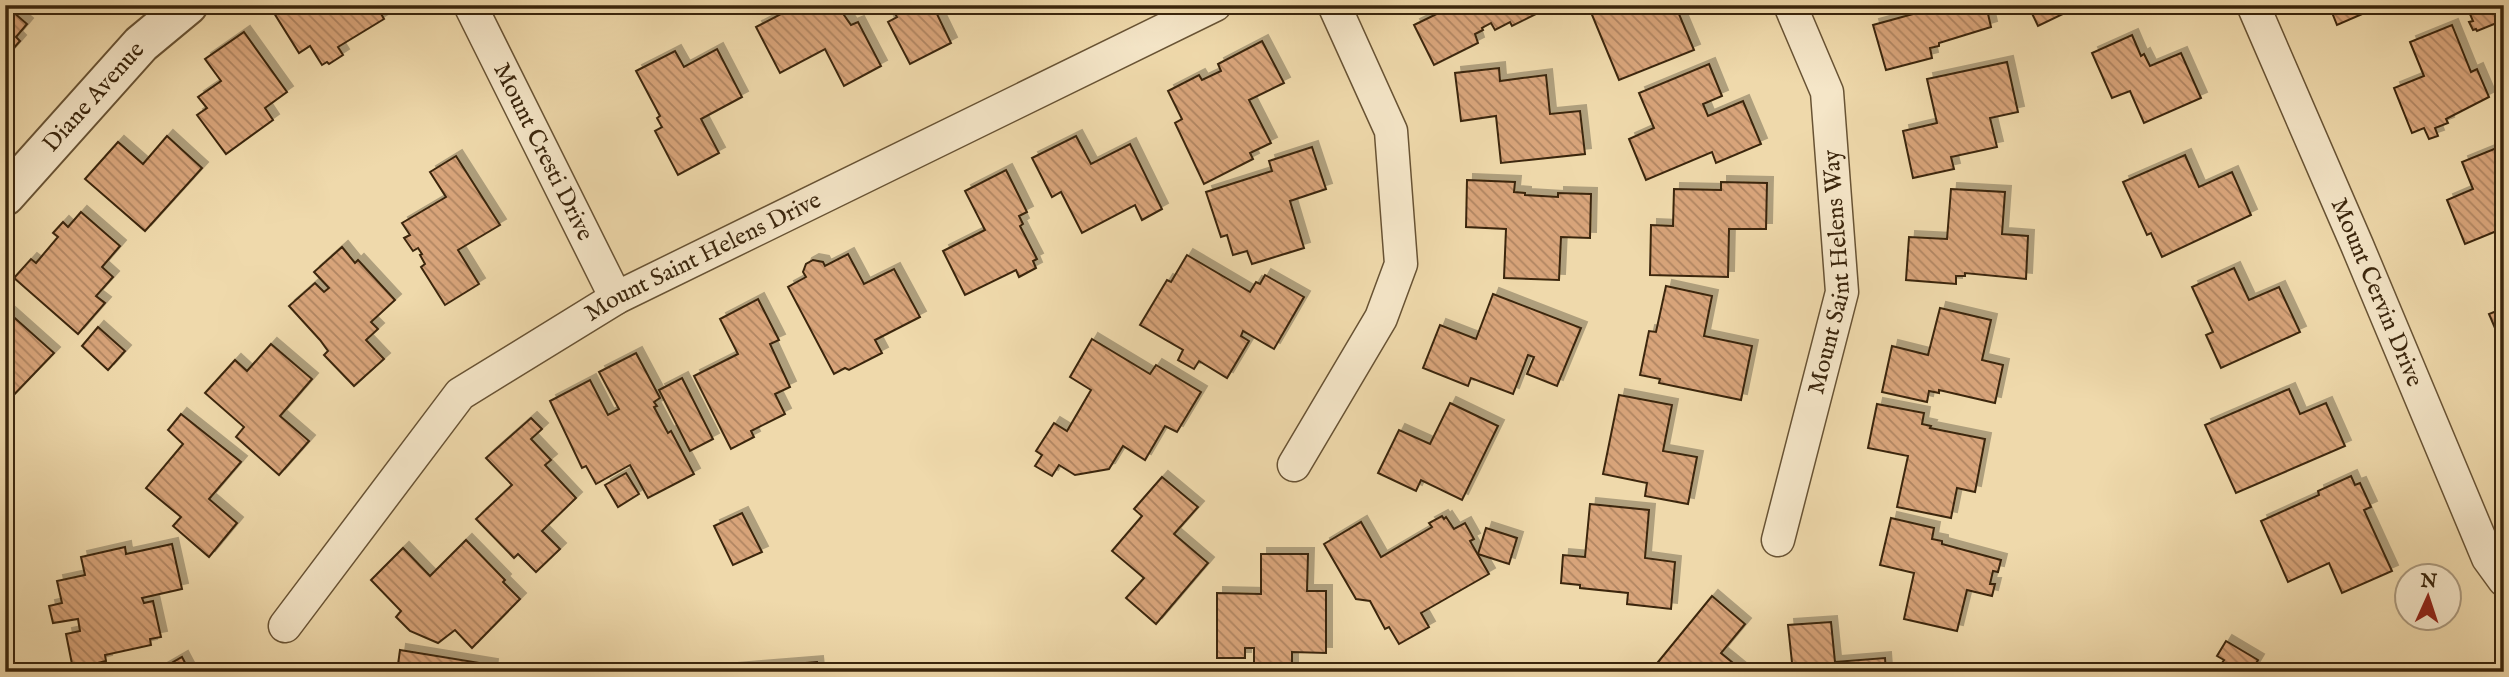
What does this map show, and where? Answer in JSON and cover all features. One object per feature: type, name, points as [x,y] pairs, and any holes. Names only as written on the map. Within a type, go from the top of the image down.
[{"type":"street","name":"Diane Avenue","points":[[5,195],[141,44],[188,5]]},
{"type":"street","name":"Mount Cresti Drive","points":[[470,5],[616,298]]},
{"type":"street","name":"Mount Saint Helens Drive","points":[[285,626],[460,394],[616,298],[1215,5]]},
{"type":"street","points":[[1294,465],[1381,318],[1401,264],[1391,131],[1334,5]]},
{"type":"street","name":"Mount Saint Helens Way","points":[[1778,540],[1842,292],[1827,92],[1790,5]]},
{"type":"street","name":"Mount Cervin Drive","points":[[2253,5],[2488,558],[2504,580]]},
{"type":"building","points":[[5,5],[27,24],[16,37],[20,41],[5,58]]},
{"type":"building","points":[[287,5],[376,5],[384,19],[338,47],[343,55],[329,64],[327,62],[322,65],[310,46],[299,53],[274,13]]},
{"type":"building","points":[[798,5],[837,5],[851,25],[858,22],[881,66],[844,86],[825,49],[780,73],[756,27]]},
{"type":"building","points":[[890,5],[944,5],[935,10],[951,43],[910,64],[888,22],[897,17]]},
{"type":"building","points":[[1448,5],[1537,5],[1540,12],[1512,26],[1510,22],[1495,30],[1491,23],[1475,34],[1478,43],[1434,65],[1414,25],[1449,8]]},
{"type":"building","points":[[1601,5],[1680,5],[1676,7],[1694,50],[1619,80],[1590,10]]},
{"type":"building","points":[[1911,5],[1986,5],[1991,27],[1939,43],[1939,46],[1930,48],[1932,58],[1886,70],[1873,25],[1913,14]]},
{"type":"building","points":[[2028,5],[2064,5],[2067,12],[2038,26]]},
{"type":"building","points":[[2329,5],[2383,5],[2337,25]]},
{"type":"building","points":[[2504,5],[2504,20],[2477,31],[2473,30],[2469,22],[2473,21],[2467,7]]},
{"type":"building","points":[[2452,25],[2471,72],[2477,69],[2489,97],[2446,119],[2448,123],[2435,128],[2438,136],[2429,139],[2424,128],[2412,133],[2394,88],[2424,76],[2410,42]]},
{"type":"building","points":[[244,32],[287,92],[265,108],[273,120],[226,154],[197,115],[207,108],[198,97],[221,81],[205,59]]},
{"type":"building","points":[[2132,35],[2141,56],[2144,54],[2150,66],[2181,53],[2201,98],[2144,123],[2130,91],[2112,98],[2092,53]]},
{"type":"building","points":[[1262,41],[1284,83],[1249,100],[1271,143],[1250,153],[1253,159],[1204,184],[1175,123],[1182,119],[1168,91],[1199,75],[1202,80],[1221,71],[1218,64]]},
{"type":"building","points":[[717,49],[742,97],[701,119],[719,153],[678,175],[655,131],[662,127],[657,118],[660,116],[636,71],[675,51],[684,67]]},
{"type":"building","points":[[2007,62],[2018,112],[1990,118],[1997,147],[1951,157],[1954,169],[1913,178],[1903,131],[1937,123],[1927,79]]},
{"type":"building","points":[[1709,64],[1722,96],[1703,104],[1708,116],[1743,101],[1761,144],[1716,163],[1712,152],[1646,180],[1629,139],[1654,128],[1639,93]]},
{"type":"building","points":[[1499,68],[1500,81],[1546,75],[1550,114],[1580,111],[1585,154],[1501,163],[1496,116],[1461,121],[1455,73]]},
{"type":"building","points":[[167,136],[202,168],[145,231],[85,179],[118,142],[143,164]]},
{"type":"building","points":[[1076,136],[1091,164],[1130,144],[1162,209],[1142,220],[1135,205],[1082,233],[1061,192],[1052,197],[1032,158]]},
{"type":"building","points":[[2504,145],[2504,228],[2465,244],[2447,200],[2473,189],[2462,162]]},
{"type":"building","points":[[1312,147],[1326,189],[1290,201],[1304,248],[1252,264],[1247,251],[1233,255],[1227,235],[1221,237],[1206,192],[1272,171],[1269,161]]},
{"type":"building","points":[[2185,155],[2199,187],[2232,172],[2251,215],[2162,257],[2151,233],[2147,235],[2123,182]]},
{"type":"building","points":[[456,156],[500,225],[458,250],[479,284],[445,305],[421,267],[425,264],[420,255],[422,254],[418,248],[413,251],[404,238],[410,235],[402,223],[446,197],[430,172]]},
{"type":"building","points":[[1006,170],[1027,212],[1019,216],[1023,224],[1020,226],[1037,259],[1033,261],[1036,268],[1019,277],[1016,270],[965,295],[943,251],[985,230],[965,191]]},
{"type":"building","points":[[1467,180],[1515,182],[1514,192],[1525,195],[1558,197],[1558,193],[1591,194],[1590,238],[1561,237],[1559,280],[1504,278],[1506,229],[1466,227]]},
{"type":"building","points":[[1721,182],[1767,183],[1766,229],[1729,229],[1728,277],[1650,275],[1651,225],[1673,226],[1674,189],[1721,190]]},
{"type":"building","points":[[1951,189],[2005,192],[2002,234],[2028,236],[2026,279],[1965,273],[1965,276],[1956,276],[1956,284],[1906,280],[1909,237],[1947,239]]},
{"type":"building","points":[[81,212],[120,246],[102,267],[113,277],[96,296],[105,303],[78,334],[14,278],[31,259],[36,263],[58,237],[53,233],[63,222],[68,227]]},
{"type":"building","points":[[342,247],[355,263],[358,260],[395,300],[371,322],[378,329],[366,340],[384,359],[354,386],[324,355],[328,351],[289,306],[315,283],[324,292],[329,288],[314,272]]},
{"type":"building","points":[[848,254],[864,284],[894,269],[920,317],[875,340],[882,353],[849,370],[845,368],[834,374],[788,287],[806,277],[803,272],[806,264],[813,260],[823,262],[825,266]]},
{"type":"building","points":[[1187,255],[1250,292],[1256,282],[1260,284],[1265,275],[1304,297],[1274,349],[1243,331],[1241,336],[1249,341],[1227,378],[1199,361],[1194,369],[1178,360],[1183,350],[1140,325],[1167,280],[1171,282]]},
{"type":"building","points":[[2234,268],[2249,300],[2279,287],[2300,332],[2221,368],[2206,335],[2213,332],[2192,287]]},
{"type":"building","points":[[1666,286],[1712,296],[1704,336],[1752,346],[1741,400],[1659,383],[1660,379],[1640,375],[1649,331],[1656,332]]},
{"type":"building","points":[[1493,294],[1581,328],[1557,386],[1527,374],[1534,357],[1528,355],[1513,394],[1471,378],[1468,386],[1423,368],[1440,325],[1476,339]]},
{"type":"building","points":[[758,299],[779,340],[770,344],[790,387],[775,394],[785,414],[751,431],[754,437],[731,449],[694,376],[738,354],[720,319]]},
{"type":"building","points":[[1940,308],[1991,320],[1982,360],[2003,365],[1995,403],[1939,390],[1939,393],[1929,391],[1927,402],[1882,392],[1892,346],[1928,355]]},
{"type":"building","points":[[2504,308],[2504,349],[2489,314]]},
{"type":"building","points":[[8,312],[54,353],[5,404],[5,314]]},
{"type":"building","points":[[98,327],[125,351],[108,370],[82,346]]},
{"type":"building","points":[[1092,339],[1150,374],[1156,365],[1201,392],[1177,432],[1165,426],[1145,460],[1123,446],[1109,469],[1075,475],[1059,465],[1052,476],[1035,466],[1042,455],[1036,451],[1054,423],[1067,431],[1091,390],[1070,377]]},
{"type":"building","points":[[271,344],[312,379],[280,416],[309,441],[279,475],[236,437],[244,427],[205,393],[235,360],[247,371]]},
{"type":"building","points":[[636,353],[660,398],[654,402],[657,406],[654,407],[668,433],[671,431],[694,474],[648,498],[630,465],[596,484],[586,466],[582,468],[550,401],[590,380],[608,415],[619,409],[599,372]]},
{"type":"building","points":[[682,378],[713,439],[690,451],[659,390]]},
{"type":"building","points":[[2289,389],[2300,414],[2326,403],[2345,446],[2236,493],[2205,425]]},
{"type":"building","points":[[1619,395],[1672,405],[1663,451],[1697,457],[1688,504],[1645,496],[1647,483],[1603,474]]},
{"type":"building","points":[[1450,403],[1498,426],[1462,500],[1421,480],[1416,491],[1378,473],[1399,430],[1430,444]]},
{"type":"building","points":[[1877,404],[1924,413],[1922,424],[1931,426],[1930,428],[1985,439],[1975,492],[1957,488],[1951,518],[1897,507],[1908,456],[1868,448]]},
{"type":"building","points":[[181,414],[241,462],[209,499],[237,523],[209,557],[173,526],[181,517],[146,488],[183,444],[168,430]]},
{"type":"building","points":[[531,418],[542,429],[531,439],[551,460],[545,465],[576,498],[542,531],[560,549],[536,572],[518,554],[514,558],[476,519],[512,485],[486,458]]},
{"type":"building","points":[[626,473],[639,494],[618,507],[605,485]]},
{"type":"building","points":[[2351,476],[2355,485],[2360,483],[2371,507],[2364,510],[2392,571],[2342,593],[2329,563],[2288,582],[2261,521],[2319,495],[2318,491]]},
{"type":"building","points":[[1162,477],[1198,507],[1174,534],[1208,563],[1156,624],[1126,598],[1144,578],[1112,551],[1142,516],[1134,509]]},
{"type":"building","points":[[1590,504],[1649,510],[1645,558],[1675,562],[1671,609],[1627,604],[1628,593],[1580,588],[1580,585],[1561,583],[1563,555],[1585,557]]},
{"type":"building","points":[[742,513],[762,552],[733,565],[714,526]]},
{"type":"building","points":[[1442,516],[1444,519],[1446,517],[1454,529],[1465,523],[1474,539],[1470,541],[1489,574],[1421,613],[1429,627],[1399,644],[1389,627],[1385,629],[1370,601],[1356,599],[1324,544],[1361,522],[1381,557],[1432,527],[1429,523]]},
{"type":"building","points":[[1891,518],[1934,528],[1932,539],[1942,541],[1942,544],[2001,560],[1998,572],[1993,571],[1990,584],[1995,584],[1992,596],[1967,590],[1957,631],[1904,619],[1914,573],[1880,565]]},
{"type":"building","points":[[1486,528],[1517,538],[1509,564],[1478,554]]},
{"type":"building","points":[[466,540],[520,599],[472,648],[455,630],[438,643],[410,631],[396,617],[401,611],[371,580],[403,548],[430,576]]},
{"type":"building","points":[[172,544],[182,589],[142,598],[144,603],[153,601],[161,637],[150,639],[151,645],[105,655],[106,661],[73,669],[66,634],[80,631],[78,619],[53,623],[49,606],[62,603],[57,581],[85,575],[81,557],[125,547],[126,554]]},
{"type":"building","points":[[1261,554],[1308,554],[1307,591],[1326,591],[1326,653],[1292,652],[1292,672],[1254,672],[1254,648],[1245,648],[1245,658],[1217,658],[1217,593],[1261,594]]},
{"type":"building","points":[[1712,596],[1745,624],[1721,653],[1744,672],[1659,672],[1654,667]]},
{"type":"building","points":[[1831,622],[1835,662],[1885,658],[1886,672],[1793,672],[1788,625]]},
{"type":"building","points":[[2226,641],[2258,660],[2251,672],[2216,672],[2224,660],[2217,656]]},
{"type":"building","points":[[400,650],[492,665],[491,672],[397,672]]},
{"type":"building","points":[[182,657],[190,672],[156,672]]},
{"type":"building","points":[[817,662],[818,672],[732,672],[732,669]]}]
